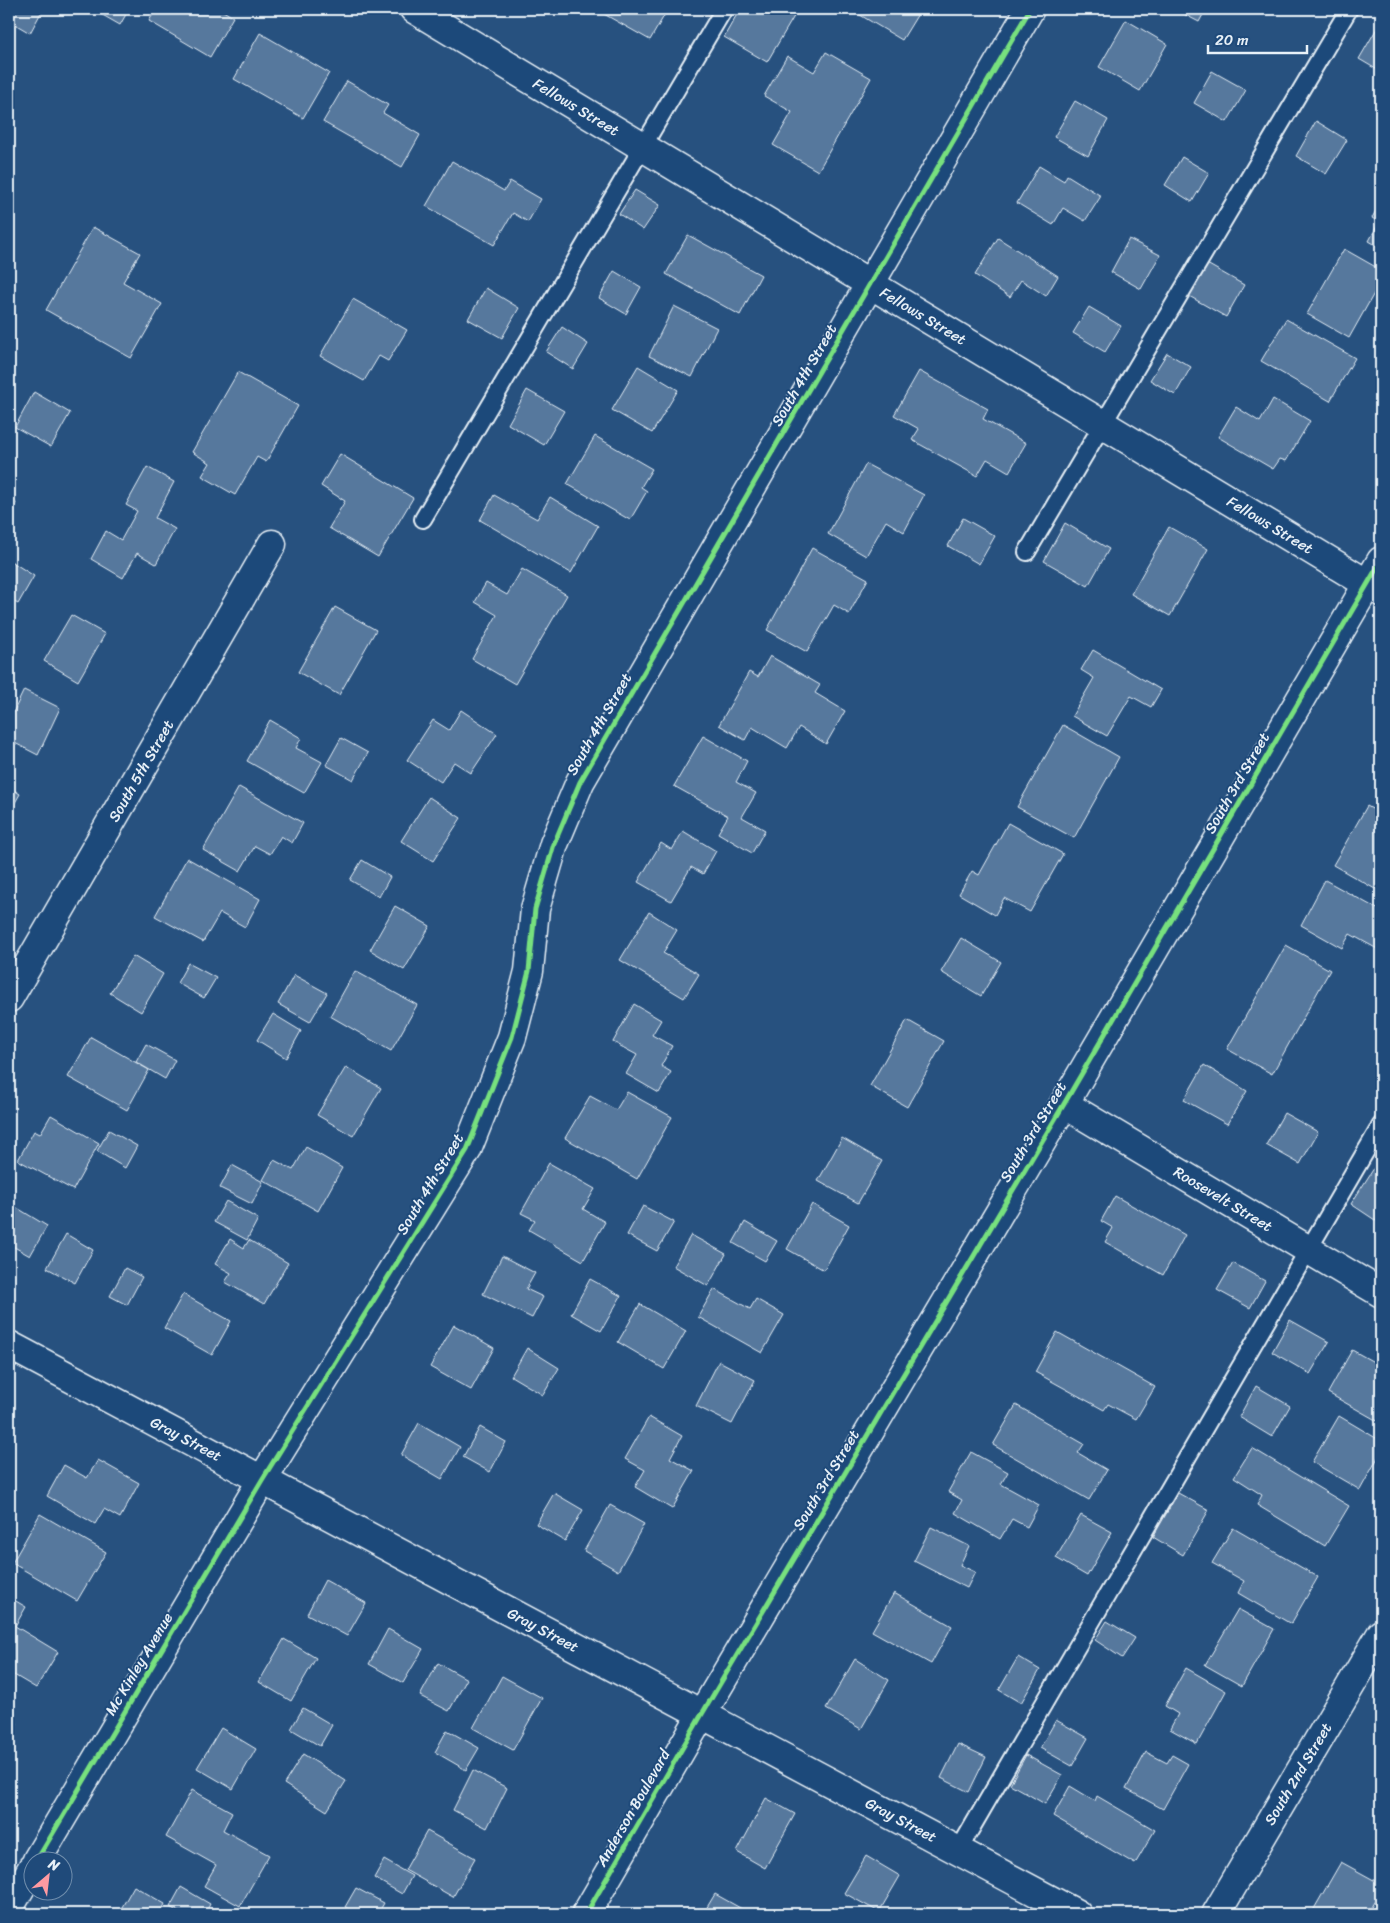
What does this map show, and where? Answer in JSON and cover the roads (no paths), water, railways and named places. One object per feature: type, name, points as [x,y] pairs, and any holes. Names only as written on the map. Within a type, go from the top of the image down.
[{"type":"street","name":"Fellows Street","points":[[414,9],[1374,588]]},
{"type":"street","name":"South 4th Street","points":[[262,1480],[467,1150],[512,1037],[529,971],[535,909],[554,844],[580,782],[1030,9]]},
{"type":"street","name":"South 5th Street","points":[[9,998],[272,544]]},
{"type":"street","name":"South 3rd Street","points":[[702,1714],[1064,1104],[1374,588],[1381,561]]},
{"type":"street","name":"Roosevelt Street","points":[[1064,1104],[1381,1294]]},
{"type":"street","name":"Gray Street","points":[[9,1345],[1077,1914]]},
{"type":"street","name":"Mc Kinley Avenue","points":[[43,1850],[262,1480]]},
{"type":"street","name":"South 2nd Street","points":[[1216,1914],[1381,1634]]},
{"type":"street","name":"Anderson Boulevard","points":[[586,1914],[702,1714]]},
{"type":"street","points":[[9,1908],[22,1885]]},
{"type":"lane","points":[[423,519],[724,9]]},
{"type":"lane","points":[[1027,552],[1349,9]]},
{"type":"lane","points":[[958,1851],[1381,1125]]}]
